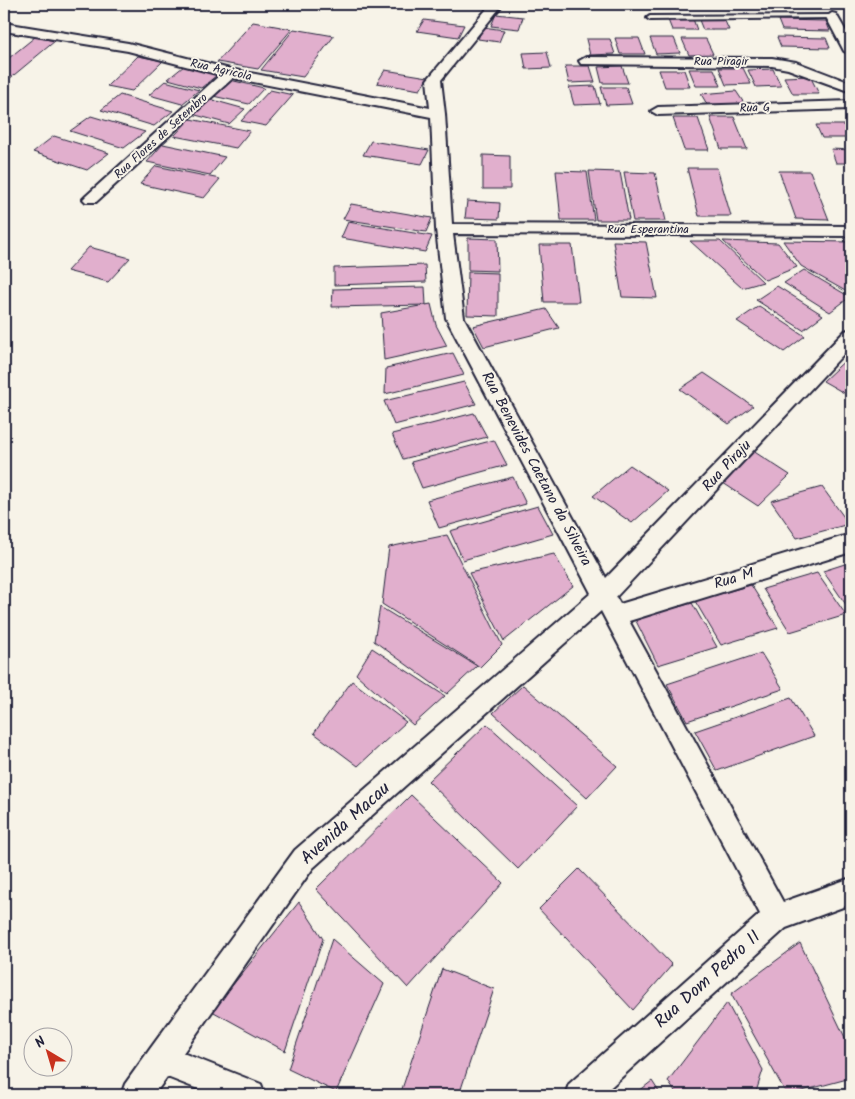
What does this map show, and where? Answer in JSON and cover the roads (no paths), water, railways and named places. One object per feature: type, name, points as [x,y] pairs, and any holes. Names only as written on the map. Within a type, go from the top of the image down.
[{"type":"street","name":"Rua Benevides Caetano da Silveira","points":[[497,4],[434,80],[438,114],[444,229],[456,318],[777,918]]},
{"type":"street","points":[[832,17],[851,51]]},
{"type":"street","name":"Rua Agricola","points":[[4,27],[128,46],[230,73],[438,114]]},
{"type":"street","name":"Rua Piragir","points":[[586,62],[772,62],[791,65],[851,88]]},
{"type":"street","name":"Rua Flores de Setembro","points":[[91,199],[230,73]]},
{"type":"street","name":"Rua G","points":[[658,111],[851,106]]},
{"type":"street","name":"Rua Esperantina","points":[[444,229],[851,231]]},
{"type":"street","name":"Rua Piraju","points":[[610,606],[851,335]]},
{"type":"street","name":"Rua M","points":[[610,606],[851,543]]},
{"type":"street","name":"Avenida Macau","points":[[136,1095],[304,859],[610,606]]},
{"type":"street","name":"Rua Dom Pedro II","points":[[580,1095],[777,918],[851,891]]},
{"type":"street","points":[[160,1060],[250,1095]]},
{"type":"lane","points":[[650,18],[832,17]]}]
